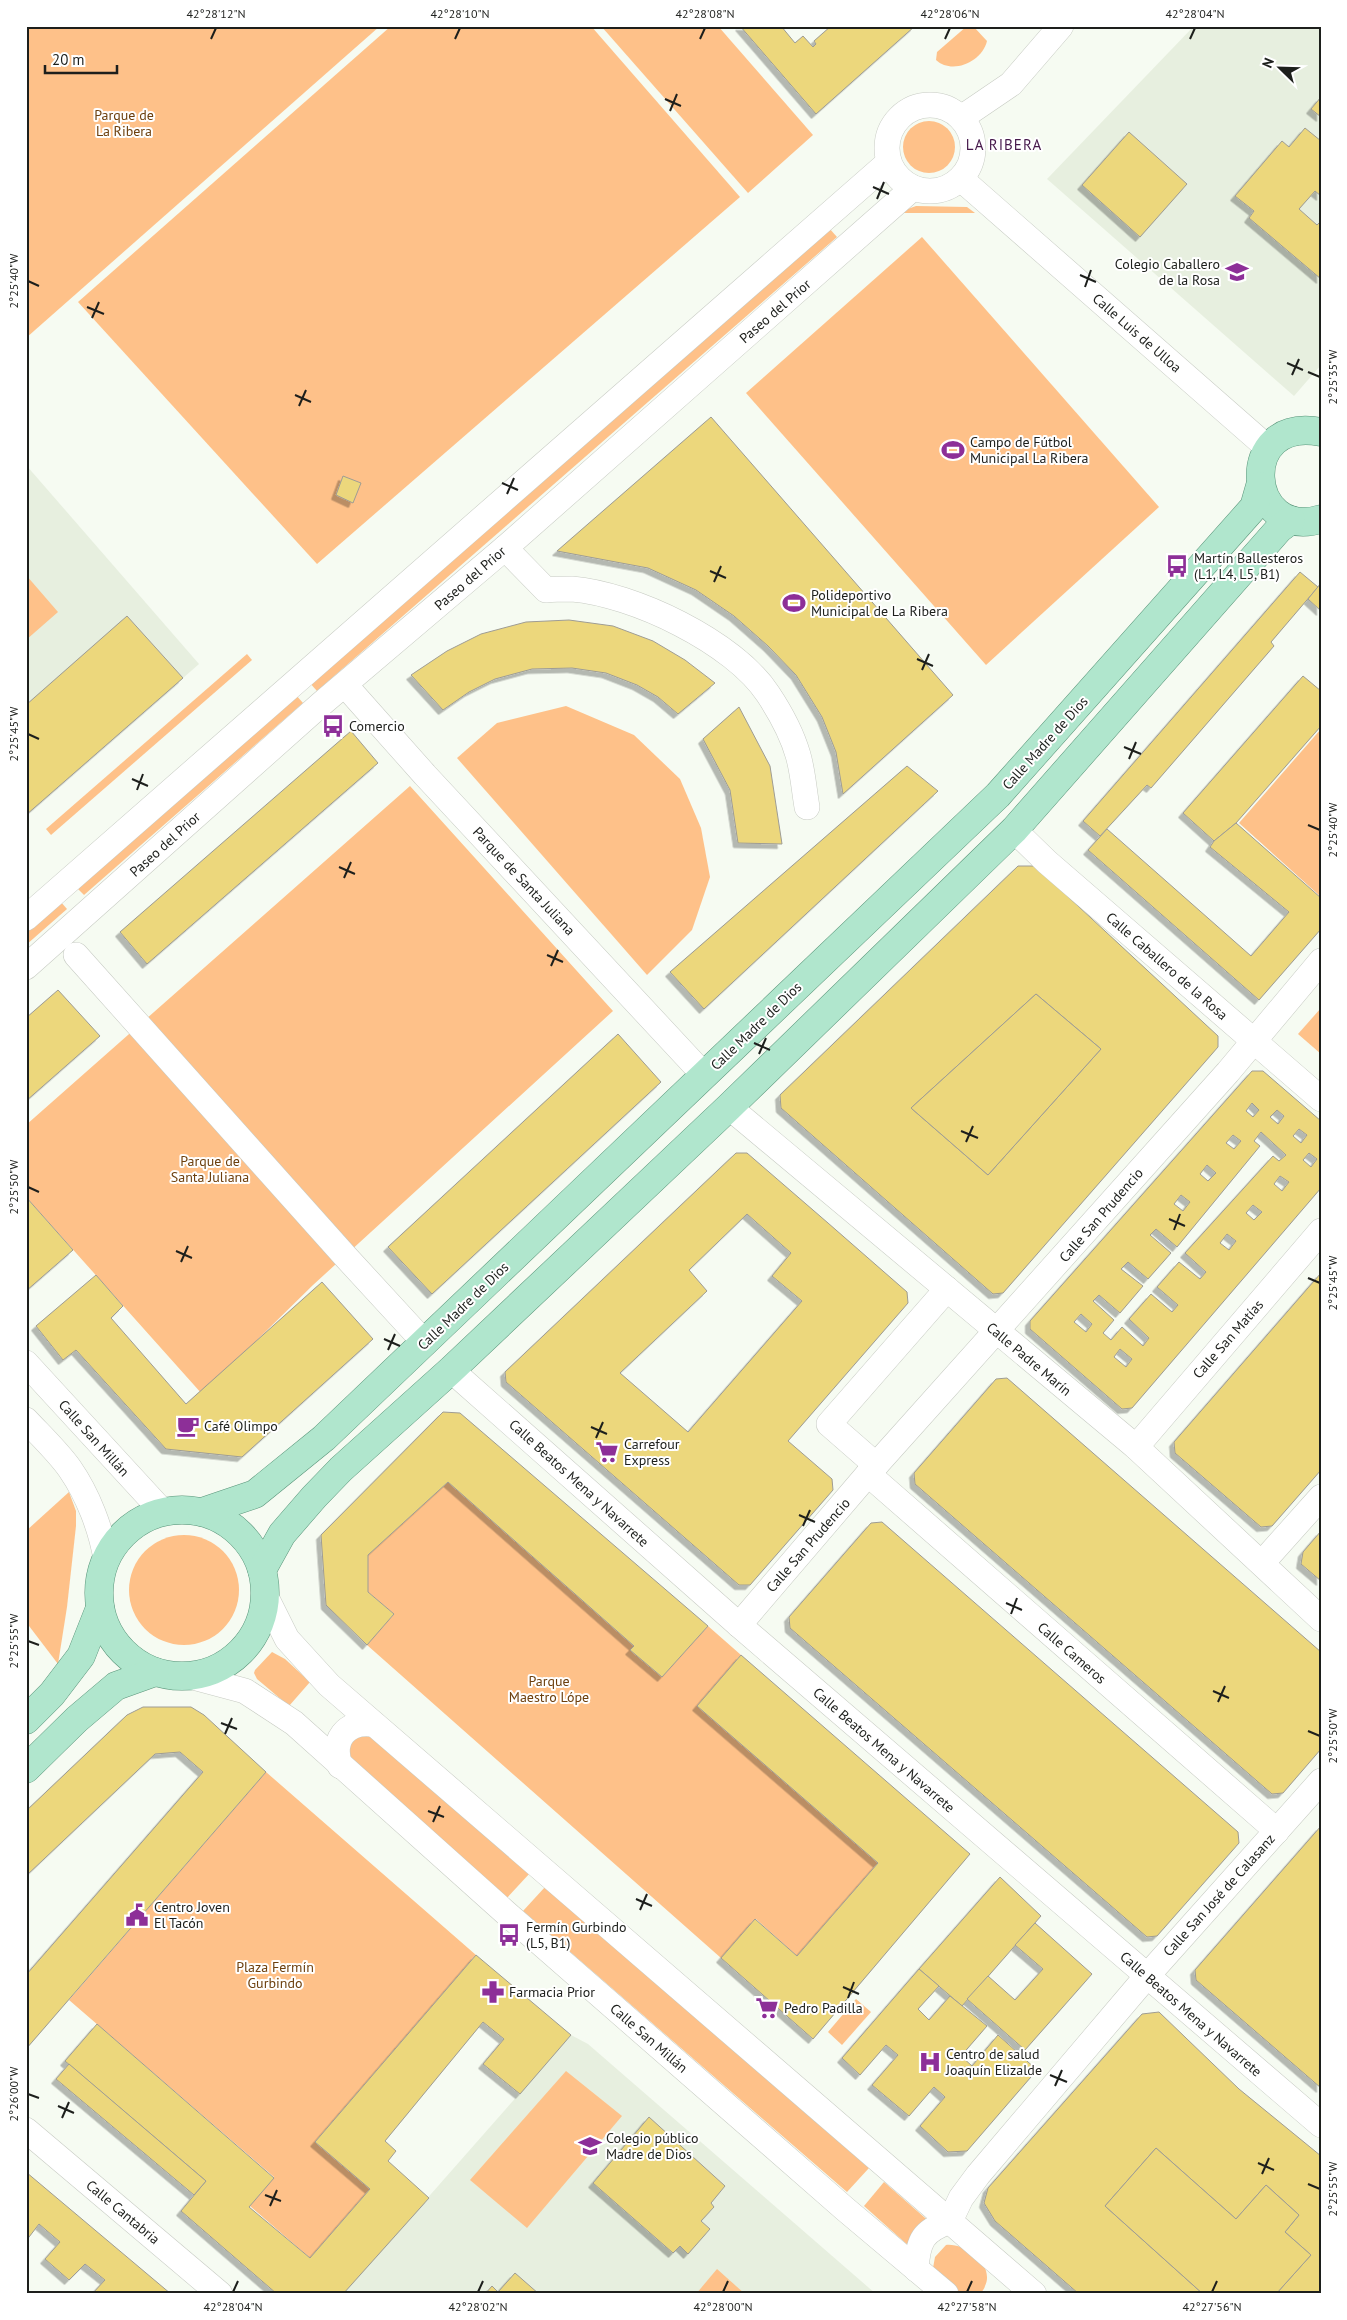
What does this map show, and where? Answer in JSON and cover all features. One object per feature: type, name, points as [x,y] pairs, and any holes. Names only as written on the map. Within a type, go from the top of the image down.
[{"type":"main road","points":[[1268,448],[1276,440],[1292,432],[1309,429],[1321,432]]},
{"type":"main road","name":"Calle Madre de Dios","points":[[202,1512],[256,1494],[324,1438],[998,795],[1254,507],[1260,486],[1260,464],[1268,448]]},
{"type":"main road","points":[[1260,486],[1266,501],[1277,513],[1291,520],[1310,522],[1321,519]]},
{"type":"main road","points":[[100,1608],[110,1635],[119,1647],[141,1666],[155,1672],[190,1676],[217,1668],[242,1651],[258,1628],[264,1582],[282,1534],[314,1496],[451,1370],[729,1107],[1014,830],[1279,529],[1291,520]]},
{"type":"main road","points":[[26,1720],[52,1694],[80,1656],[100,1608],[102,1572],[106,1559],[123,1534],[142,1520],[163,1512],[184,1509],[217,1517],[241,1533],[264,1582]]},
{"type":"main road","points":[[26,1769],[77,1719],[116,1686],[155,1672]]},
{"type":"street","points":[[960,118],[1011,84],[1061,26]]},
{"type":"street","points":[[935,105],[949,109],[960,118],[968,129],[973,141],[973,155],[968,168],[961,178],[950,186],[938,191],[926,191],[914,188],[895,174],[889,162],[887,149],[889,134],[896,122],[907,112],[921,106],[935,105]]},
{"type":"street","points":[[26,918],[889,162]]},
{"type":"street","name":"Calle Luis de Ulloa","points":[[961,178],[1268,448]]},
{"type":"street","name":"Paseo del Prior","points":[[26,967],[914,188]]},
{"type":"street","points":[[505,548],[546,590],[573,589],[610,598],[674,620],[746,666],[768,693],[784,721],[798,755],[807,807]]},
{"type":"street","name":"Parque de Santa Juliana","points":[[346,685],[425,775],[704,1076]]},
{"type":"street","name":"Calle Caballero de la Rosa","points":[[1014,830],[1047,862],[1321,1099]]},
{"type":"street","points":[[76,955],[425,1343]]},
{"type":"street","name":"Calle San Prudencio","points":[[739,1625],[872,1470],[997,1332],[1254,1041],[1321,961]]},
{"type":"street","name":"Calle Padre Marín","points":[[729,1107],[1136,1447],[1321,1619]]},
{"type":"street","name":"Calle San Matías","points":[[1136,1447],[1321,1231]]},
{"type":"street","points":[[872,1470],[829,1424],[946,1289]]},
{"type":"street","name":"Calle San Millán","points":[[26,1363],[163,1512]]},
{"type":"street","name":"Calle Beatos Mena y Navarrete","points":[[451,1370],[739,1625],[1321,2125]]},
{"type":"street","points":[[26,1420],[70,1469],[88,1502],[104,1543],[106,1559]]},
{"type":"street","name":"Calle Cameros","points":[[872,1470],[1276,1831]]},
{"type":"street","points":[[1262,1563],[1321,1497]]},
{"type":"street","points":[[264,1582],[287,1640],[329,1685],[950,2220],[1008,2283],[1034,2294]]},
{"type":"street","name":"Calle San Millán","points":[[190,1676],[245,1691],[294,1723],[536,1940],[946,2294]]},
{"type":"street","points":[[340,1766],[337,1758],[338,1748],[346,1730],[355,1724],[372,1724]]},
{"type":"street","name":"Calle San José de Calasanz","points":[[950,2220],[960,2198],[978,2175],[1147,1976],[1321,1781]]},
{"type":"street","name":"Calle Cantabria","points":[[26,2130],[220,2294]]},
{"type":"street","points":[[916,2268],[919,2244],[926,2233],[950,2220]]},
{"type":"shaded area","name":"Colegio Caballero de la Rosa","points":[[1194,26],[1321,26],[1321,365],[1294,396],[1047,179]]},
{"type":"shaded area","points":[[26,465],[199,664],[26,815]]},
{"type":"shaded area","name":"Colegio público Madre de Dios","points":[[571,2035],[588,2044],[876,2294],[343,2294]]},
{"type":"green space","name":"Parque de La Ribera","points":[[26,26],[380,26],[26,338]]},
{"type":"green space","points":[[391,26],[591,26],[740,197],[317,564],[78,302]]},
{"type":"green space","points":[[601,26],[718,26],[813,135],[748,193]]},
{"type":"green space","points":[[967,26],[973,26],[987,41],[979,55],[966,64],[958,66],[950,66],[936,60],[937,52]]},
{"type":"green space","points":[[924,121],[934,121],[948,128],[955,142],[955,152],[948,166],[934,173],[924,173],[914,169],[907,162],[903,152],[903,142],[907,132],[914,125]]},
{"type":"green space","points":[[916,206],[967,207],[975,213],[901,213]]},
{"type":"green space","points":[[829,228],[837,237],[317,691],[309,682]]},
{"type":"green space","name":"Campo de Fútbol Municipal La Ribera","points":[[922,237],[1159,507],[986,665],[746,393]]},
{"type":"green space","points":[[26,575],[58,612],[26,640]]},
{"type":"green space","points":[[247,654],[252,660],[51,835],[46,829]]},
{"type":"green space","points":[[296,695],[303,703],[84,895],[76,887]]},
{"type":"green space","points":[[566,706],[634,735],[680,779],[701,828],[710,877],[692,930],[647,975],[457,758],[497,723]]},
{"type":"green space","points":[[1321,729],[1321,897],[1239,823]]},
{"type":"green space","name":"Parque de Santa Juliana","points":[[410,786],[613,1011],[313,1285],[202,1394],[26,1197],[26,1125]]},
{"type":"green space","points":[[60,901],[67,909],[26,945],[26,931]]},
{"type":"green space","points":[[1321,1008],[1321,1054],[1298,1034]]},
{"type":"green space","name":"Parque Maestro Lópe","points":[[448,1482],[634,1646],[631,1650],[662,1677],[708,1626],[741,1655],[698,1706],[878,1863],[797,1956],[756,1919],[721,1958],[367,1645],[394,1614],[368,1592],[368,1555]]},
{"type":"green space","points":[[69,1492],[76,1511],[76,1526],[67,1607],[58,1664],[26,1622],[26,1531]]},
{"type":"green space","points":[[184,1535],[205,1539],[223,1551],[235,1569],[239,1590],[235,1611],[223,1629],[205,1641],[184,1645],[163,1641],[145,1629],[133,1611],[129,1590],[133,1569],[145,1551],[163,1539]]},
{"type":"green space","points":[[272,1652],[285,1659],[310,1682],[289,1706],[257,1679],[254,1673]]},
{"type":"green space","points":[[366,1732],[530,1873],[506,1899],[349,1757],[345,1746]]},
{"type":"green space","name":"Plaza Fermín Gurbindo","points":[[266,1772],[476,1955],[315,2142],[370,2189],[310,2258],[250,2206],[274,2177],[69,2000]]},
{"type":"green space","points":[[545,1887],[869,2168],[847,2192],[523,1911]]},
{"type":"green space","points":[[856,1999],[871,2012],[842,2045],[828,2032]]},
{"type":"green space","points":[[566,2071],[622,2116],[527,2228],[470,2180]]},
{"type":"green space","points":[[884,2182],[932,2224],[910,2247],[864,2206]]},
{"type":"green space","points":[[946,2245],[954,2245],[970,2252],[982,2263],[986,2270],[987,2278],[985,2287],[981,2292],[978,2294],[957,2294],[933,2268],[935,2257]]},
{"type":"green space","points":[[717,2269],[745,2294],[696,2294]]},
{"type":"building","points":[[740,26],[781,26],[795,43],[803,36],[813,47],[816,44],[814,41],[831,26],[915,26],[816,114]]},
{"type":"building","points":[[1321,97],[1321,117],[1311,109]]},
{"type":"building","points":[[1305,128],[1321,141],[1321,196],[1315,191],[1299,209],[1317,225],[1321,221],[1321,279],[1249,218],[1254,211],[1235,196],[1282,141],[1289,147]]},
{"type":"building","points":[[1129,132],[1187,184],[1140,237],[1082,185]]},
{"type":"building","name":"Polideportivo Municipal de La Ribera","points":[[711,417],[953,695],[843,794],[836,752],[822,717],[796,675],[768,646],[734,616],[696,590],[648,568],[557,551]]},
{"type":"building","points":[[343,476],[361,483],[353,503],[336,495]]},
{"type":"building","points":[[1300,572],[1318,587],[1271,642],[1274,646],[1151,788],[1147,785],[1100,836],[1083,821]]},
{"type":"building","points":[[1321,583],[1321,611],[1308,599]]},
{"type":"building","points":[[127,616],[183,678],[26,815],[26,705]]},
{"type":"building","points":[[569,620],[613,626],[653,641],[685,660],[715,683],[678,714],[658,697],[637,685],[606,673],[572,668],[532,669],[495,679],[469,692],[443,710],[411,675],[447,651],[481,634],[526,622]]},
{"type":"building","points":[[1303,676],[1321,691],[1321,726],[1236,823],[1214,841],[1183,813]]},
{"type":"building","points":[[739,707],[770,766],[782,844],[738,843],[730,790],[703,739]]},
{"type":"building","points":[[351,731],[378,763],[147,964],[120,932]]},
{"type":"building","points":[[907,766],[938,791],[704,1009],[670,972]]},
{"type":"building","points":[[1236,823],[1321,898],[1321,929],[1259,1000],[1088,850],[1107,829],[1251,956],[1289,912],[1210,847],[1214,841]]},
{"type":"building","points":[[1018,866],[1035,866],[1218,1036],[1218,1047],[1003,1293],[993,1294],[781,1108],[780,1095]],"holes":[[[1036,994],[1101,1049],[988,1175],[911,1108]]]},
{"type":"building","points":[[58,990],[100,1036],[26,1101],[26,1018]]},
{"type":"building","points":[[1036,994],[1101,1049],[988,1175],[911,1108]]},
{"type":"building","points":[[618,1034],[661,1082],[432,1294],[388,1247]]},
{"type":"building","points":[[1252,1071],[1263,1071],[1321,1121],[1321,1188],[1132,1408],[1122,1409],[1030,1329],[1030,1321]],"holes":[[[1252,1103],[1259,1110],[1253,1117],[1246,1111]],[[1277,1110],[1284,1116],[1278,1124],[1270,1117]],[[1299,1129],[1307,1135],[1301,1143],[1293,1136]],[[1261,1132],[1286,1155],[1279,1161],[1273,1156],[1185,1253],[1206,1272],[1200,1279],[1179,1262],[1157,1287],[1178,1305],[1172,1312],[1151,1294],[1129,1319],[1149,1338],[1143,1346],[1122,1327],[1111,1340],[1103,1333],[1114,1320],[1093,1301],[1099,1295],[1120,1313],[1143,1286],[1121,1269],[1128,1262],[1148,1279],[1171,1253],[1150,1235],[1156,1229],[1177,1247],[1260,1146],[1254,1141]],[[1233,1135],[1241,1141],[1234,1149],[1226,1143]],[[1309,1153],[1317,1159],[1311,1167],[1303,1160]],[[1207,1165],[1216,1173],[1208,1181],[1200,1174]],[[1280,1176],[1289,1182],[1282,1191],[1274,1184]],[[1181,1195],[1190,1202],[1183,1211],[1174,1204]],[[1253,1205],[1262,1212],[1254,1220],[1246,1213]],[[1227,1234],[1236,1241],[1229,1250],[1220,1243]],[[1081,1314],[1092,1324],[1086,1332],[1074,1322]],[[1120,1349],[1132,1359],[1126,1367],[1114,1357]]]},
{"type":"building","points":[[736,1153],[747,1153],[907,1292],[908,1303],[788,1441],[832,1479],[833,1490],[750,1585],[739,1585],[506,1382],[505,1372]],"holes":[[[747,1214],[791,1253],[772,1276],[802,1301],[688,1432],[620,1373],[707,1291],[689,1270]]]},
{"type":"building","points":[[26,1197],[73,1250],[26,1291]]},
{"type":"building","points":[[1321,1273],[1321,1470],[1272,1526],[1261,1527],[1175,1453],[1174,1442]]},
{"type":"building","points":[[96,1275],[123,1306],[111,1318],[186,1404],[322,1282],[373,1339],[242,1457],[166,1449],[76,1350],[63,1360],[36,1326]]},
{"type":"building","points":[[1007,1378],[1321,1652],[1321,1749],[1283,1793],[1272,1794],[915,1484],[914,1473],[996,1379]]},
{"type":"building","points":[[443,1412],[460,1413],[708,1626],[662,1677],[630,1650],[634,1646],[448,1482],[368,1555],[368,1592],[394,1614],[367,1645],[326,1605],[321,1535]]},
{"type":"building","points":[[882,1522],[1238,1832],[1239,1843],[1157,1936],[1147,1937],[790,1628],[789,1617],[871,1523]]},
{"type":"building","points":[[1321,1531],[1321,1581],[1301,1564],[1303,1552]]},
{"type":"building","points":[[741,1655],[970,1854],[813,2039],[721,1958],[755,1919],[797,1956],[878,1863],[697,1706]]},
{"type":"building","points":[[143,1707],[191,1707],[204,1715],[266,1772],[26,2049],[26,1975],[203,1772],[180,1752],[155,1754],[26,1876],[26,1811],[127,1715]]},
{"type":"building","points":[[1321,1826],[1321,2088],[1196,1980],[1195,1970]]},
{"type":"building","points":[[1000,1877],[1041,1916],[962,2006],[919,1969]]},
{"type":"building","points":[[1035,1923],[1092,1974],[1025,2050],[967,1999],[988,1976],[1015,2000],[1043,1969],[1015,1945]]},
{"type":"building","points":[[476,1955],[571,2035],[520,2094],[483,2064],[504,2039],[483,2022],[385,2141],[396,2151],[388,2161],[429,2198],[343,2294],[277,2294],[181,2211],[206,2181],[65,2061],[97,2024],[274,2178],[249,2207],[310,2258],[370,2189],[315,2142]]},
{"type":"building","name":"Centro de salud Joaquín Elizalde","points":[[919,1969],[939,1986],[918,2009],[929,2020],[950,1996],[987,2026],[961,2056],[972,2066],[998,2035],[1037,2070],[967,2151],[948,2152],[920,2126],[945,2097],[934,2087],[909,2116],[872,2085],[898,2055],[886,2045],[860,2075],[842,2058]]},
{"type":"building","points":[[1159,2012],[1239,2089],[1321,2156],[1321,2294],[1276,2294],[1311,2255],[1285,2232],[1299,2215],[1266,2185],[1236,2219],[1156,2148],[1105,2206],[1203,2294],[1079,2294],[995,2221],[984,2203],[988,2188],[1142,2014]]},
{"type":"building","points":[[69,2064],[206,2181],[194,2195],[56,2079]]},
{"type":"building","points":[[649,2117],[725,2186],[711,2203],[714,2207],[701,2221],[710,2229],[688,2254],[680,2246],[673,2253],[593,2183]]},
{"type":"building","points":[[1156,2148],[1236,2219],[1266,2185],[1299,2215],[1285,2232],[1311,2255],[1276,2294],[1203,2294],[1105,2206]]},
{"type":"building","points":[[26,2172],[171,2294],[92,2294],[105,2280],[85,2264],[69,2280],[45,2259],[60,2242],[39,2224],[26,2241]]},
{"type":"building","points":[[515,2273],[539,2294],[485,2294],[492,2286],[498,2292]]},
{"type":"place","name":"Colegio Caballero de la Rosa","points":[[1237,272]]},
{"type":"place","name":"Campo de Fútbol Municipal La Ribera","points":[[953,450]]},
{"type":"place","name":"Martín Ballesteros (L1, L4, L5, B1)","points":[[1177,566]]},
{"type":"place","name":"Polideportivo Municipal de La Ribera","points":[[794,603]]},
{"type":"place","name":"Comercio","points":[[333,726]]},
{"type":"place","name":"Café Olimpo","points":[[188,1426]]},
{"type":"place","name":"Carrefour Express","points":[[607,1452]]},
{"type":"place","name":"Centro Joven El Tacón","points":[[137,1915]]},
{"type":"place","name":"Fermín Gurbindo (L5, B1)","points":[[509,1935]]},
{"type":"place","name":"Farmacia Prior","points":[[493,1992]]},
{"type":"place","name":"Pedro Padilla","points":[[767,2008]]},
{"type":"place","name":"Centro de salud Joaquín Elizalde","points":[[930,2062]]},
{"type":"place","name":"Colegio público Madre de Dios","points":[[590,2146]]},
{"type":"district","name":"LA RIBERA","points":[[1004,144]]}]
